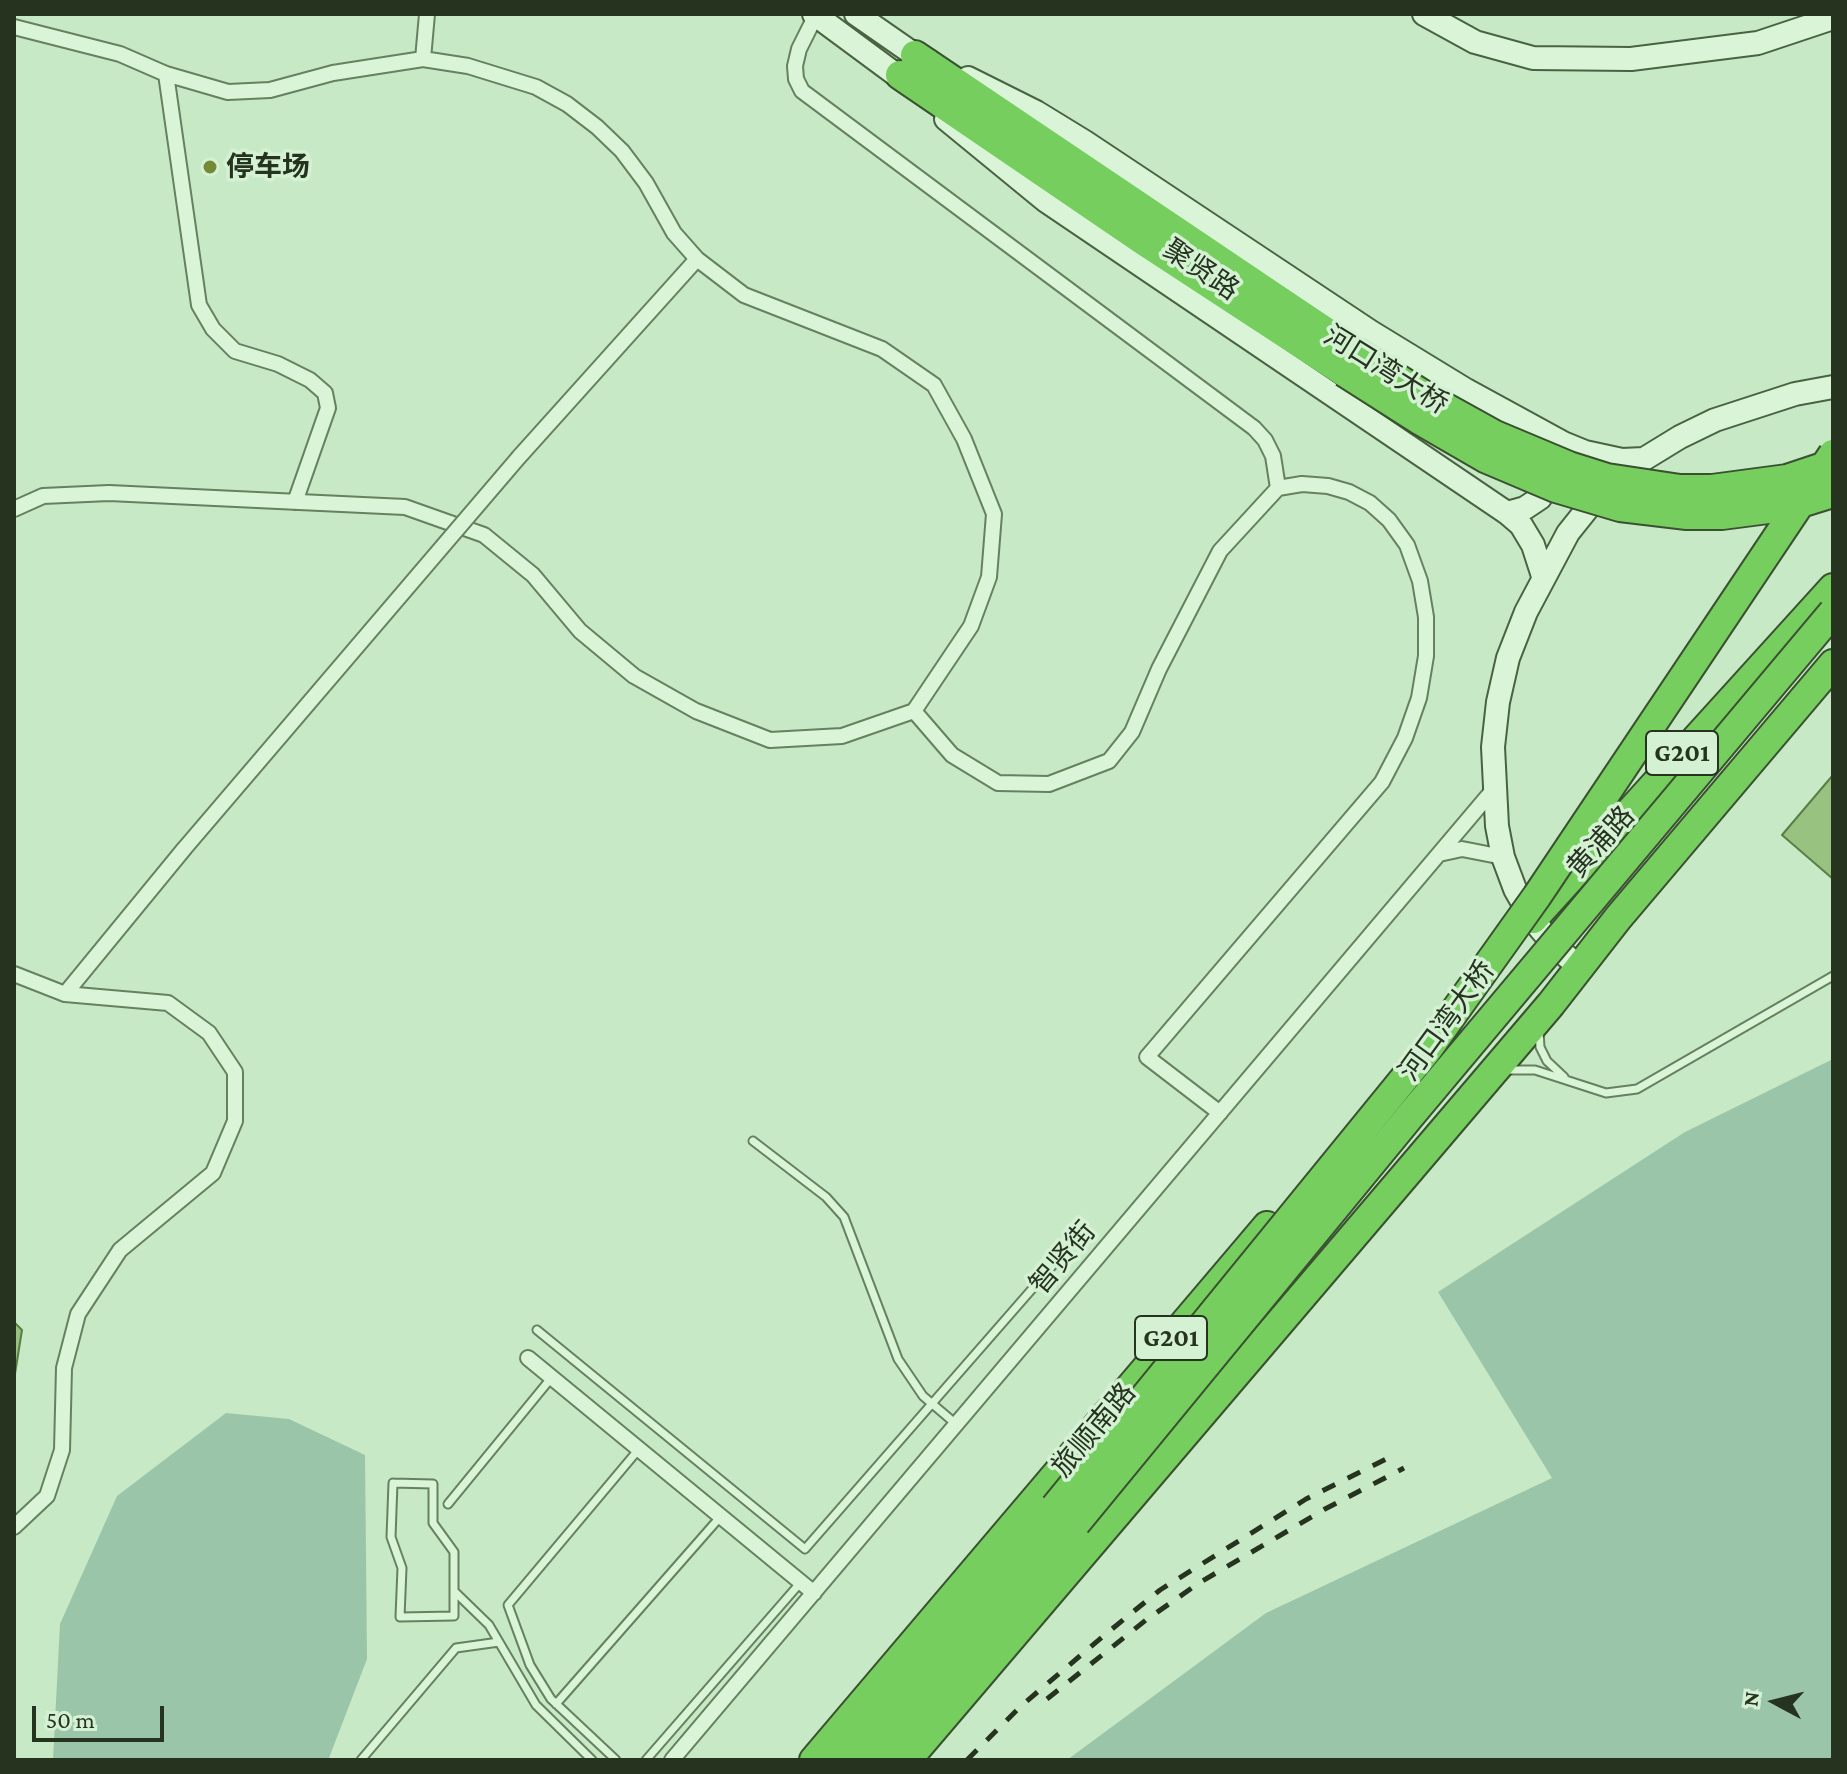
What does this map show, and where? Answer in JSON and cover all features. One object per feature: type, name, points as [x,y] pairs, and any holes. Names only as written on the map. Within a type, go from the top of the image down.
[{"type":"highway","name":"河口湾大桥","points":[[908,65],[1149,230],[1350,362],[1421,421],[1485,458],[1556,488],[1620,507],[1687,515],[1722,515],[1791,506],[1833,493]]},
{"type":"highway","name":"河口湾大桥","points":[[1350,362],[1430,399],[1495,435],[1569,466],[1607,478],[1668,487],[1712,489],[1787,479],[1833,463]]},
{"type":"highway","name":"河口湾大桥","points":[[1065,1515],[1425,1053],[1537,896],[1833,454]]},
{"type":"highway","name":"黄浦路","points":[[1532,919],[1833,588]]},
{"type":"highway","name":"河口湾大桥","points":[[1065,1515],[1410,1116],[1833,612]]},
{"type":"highway","name":"G201","points":[[907,1760],[1489,1078],[1618,918],[1833,664]]},
{"type":"highway","name":"旅顺南路","points":[[814,1760],[1308,1177],[1532,919]]},
{"type":"highway","points":[[845,1760],[1065,1515]]},
{"type":"highway","points":[[875,1760],[1065,1515]]},
{"type":"main road","name":"聚贤路","points":[[856,14],[908,65],[986,154],[1046,201],[1507,513],[1521,525],[1533,545],[1543,576]]},
{"type":"main road","points":[[1424,14],[1475,42],[1533,58],[1631,59],[1758,43],[1833,18]]},
{"type":"main road","name":"聚贤路","points":[[815,15],[908,65],[1036,112],[1371,332],[1466,390],[1563,443],[1606,458],[1644,459]]},
{"type":"main road","points":[[1580,968],[1555,946],[1532,919],[1515,889],[1503,857],[1493,790],[1493,747],[1498,702],[1508,658],[1543,576],[1568,533],[1597,494],[1620,474],[1680,437],[1727,415],[1795,394],[1833,387]]},
{"type":"main road","points":[[1507,513],[1525,508],[1540,498],[1560,466],[1563,443]]},
{"type":"street","points":[[423,59],[427,14]]},
{"type":"street","points":[[815,15],[799,49],[795,66],[796,79],[802,91],[1254,428],[1273,456],[1278,488]]},
{"type":"street","points":[[14,27],[120,54],[166,74],[228,92],[270,90],[333,73],[423,59],[502,74],[536,87],[567,104],[622,151],[646,183],[674,233],[697,259],[744,295],[882,349],[934,385],[964,439],[994,514],[989,577],[971,626],[914,711],[842,736],[770,740],[696,711],[634,676],[580,631],[533,575],[484,535],[405,507],[109,493],[43,496],[14,509]]},
{"type":"street","points":[[166,74],[199,305],[213,329],[235,351],[278,364],[310,380],[325,393],[328,408],[295,502]]},
{"type":"street","points":[[65,994],[184,849],[519,457],[697,259]]},
{"type":"street","points":[[914,711],[952,755],[998,783],[1049,784],[1109,761],[1132,732],[1159,669],[1220,551],[1278,488],[1302,484],[1349,492],[1370,503],[1389,520],[1407,545],[1420,581],[1426,617],[1426,656],[1419,698],[1405,738],[1382,782],[1147,1057],[1220,1113]]},
{"type":"street","name":"智贤街","points":[[672,1760],[1493,790]]},
{"type":"street","points":[[1439,855],[1462,849],[1503,857]]},
{"type":"street","points":[[14,974],[65,994],[168,1003],[209,1033],[235,1072],[235,1121],[213,1173],[120,1250],[78,1314],[64,1368],[62,1450],[47,1496],[14,1527]]},
{"type":"street","points":[[528,1358],[814,1593]]},
{"type":"lane","points":[[1489,1078],[1503,1070],[1520,1068],[1606,1093],[1637,1089],[1833,976]]},
{"type":"lane","points":[[1542,1015],[1538,1034],[1547,1061],[1573,1083]]},
{"type":"lane","points":[[753,1141],[826,1197],[844,1217],[898,1359],[923,1396],[956,1424]]},
{"type":"lane","points":[[537,1330],[805,1549],[1060,1257]]},
{"type":"lane","points":[[448,1504],[552,1377]]},
{"type":"lane","points":[[616,1760],[556,1704],[530,1665],[508,1605],[639,1449]]},
{"type":"lane","points":[[455,1592],[454,1616],[400,1617],[402,1568],[391,1537],[393,1483],[433,1484],[433,1523],[454,1552],[455,1592],[489,1625],[536,1705],[592,1760]]},
{"type":"lane","points":[[556,1704],[721,1516]]},
{"type":"lane","points":[[646,1760],[801,1582]]},
{"type":"lane","points":[[361,1760],[456,1648],[499,1642]]},
{"type":"green space","points":[[1833,1059],[1833,1760],[1067,1760],[1266,1613],[1552,1478],[1438,1292],[1685,1132]]},
{"type":"green space","points":[[226,1413],[289,1419],[365,1455],[367,1659],[329,1758],[53,1760],[60,1624],[117,1496]]},
{"type":"building","points":[[1833,775],[1833,879],[1782,835]]},
{"type":"building","points":[[14,1322],[22,1330],[14,1380]]},
{"type":"railway","points":[[967,1760],[1021,1706],[1160,1590],[1306,1499],[1396,1454]]},
{"type":"railway","points":[[1047,1699],[1146,1620],[1199,1583],[1325,1509],[1404,1468]]},
{"type":"place","name":"停车场","points":[[210,167]]}]
